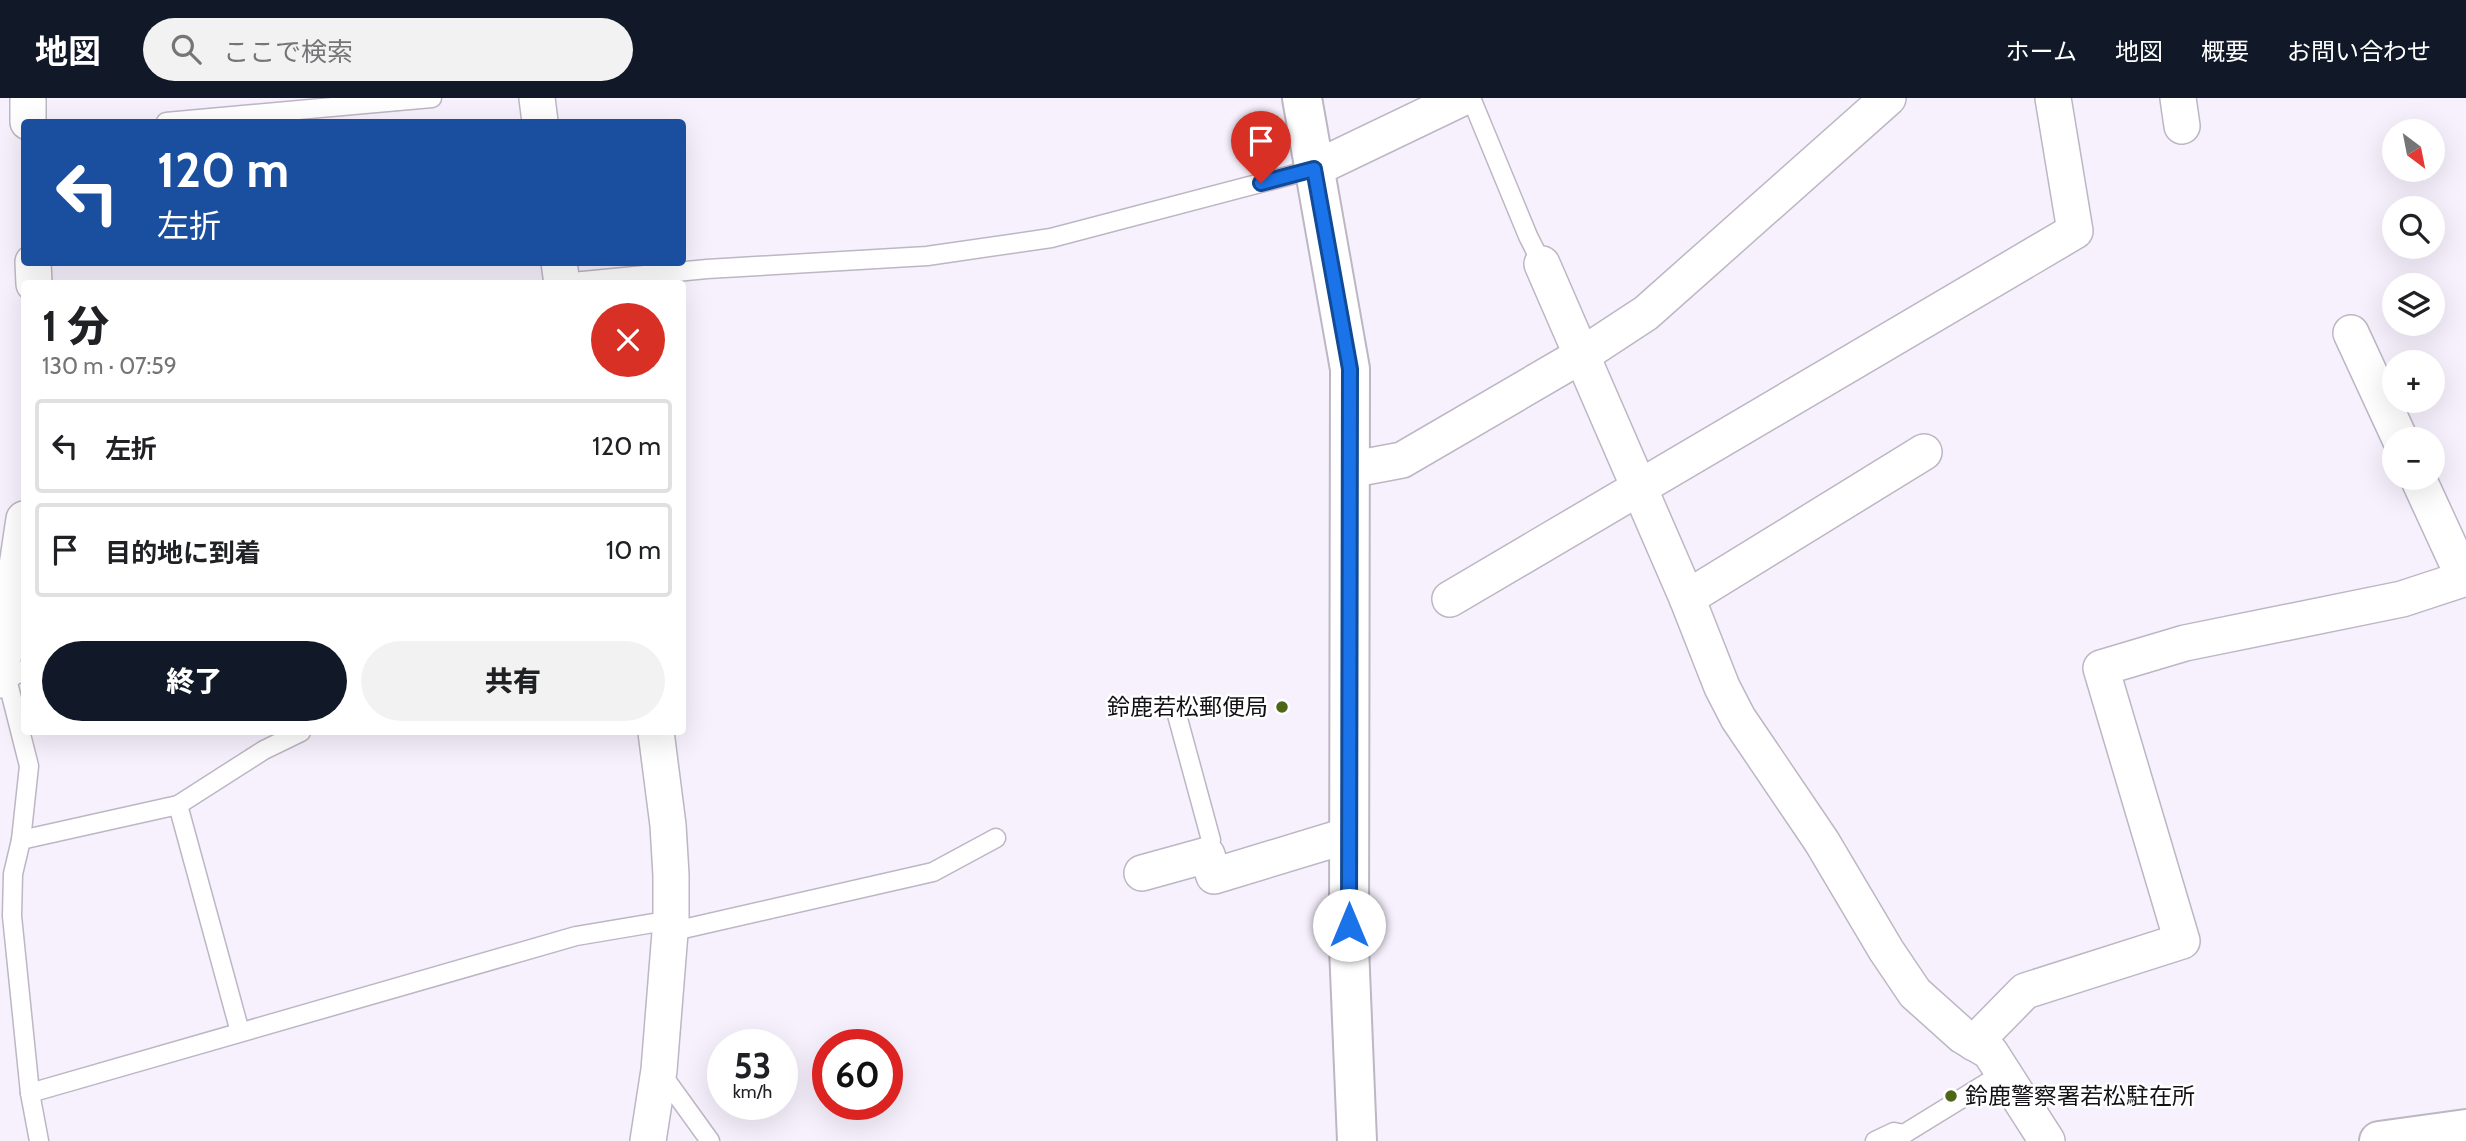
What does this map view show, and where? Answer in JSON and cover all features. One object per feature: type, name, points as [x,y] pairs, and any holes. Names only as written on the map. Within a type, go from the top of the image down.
[{"type":"main road","points":[[1302,98],[1350,369],[1349,947],[1357,1141]]},
{"type":"main road","points":[[2379,1141],[2466,1129]]},
{"type":"street","points":[[28,98],[28,119]]},
{"type":"street","points":[[537,98],[540,119]]},
{"type":"street","points":[[1314,169],[1462,98]]},
{"type":"street","points":[[1349,470],[1402,460],[1582,355],[1646,313],[1888,98]]},
{"type":"street","points":[[1450,599],[2075,231],[2053,98]]},
{"type":"street","points":[[1542,264],[1687,598],[1722,687],[1738,718],[1842,874],[1886,950],[1915,993],[1973,1042],[1990,1052],[2047,1141]]},
{"type":"street","points":[[2351,333],[2394,427]]},
{"type":"street","points":[[1687,598],[1924,452]]},
{"type":"street","points":[[1973,1042],[2025,991],[2182,941],[2101,668],[2185,643],[2402,599],[2465,578],[2424,490]]},
{"type":"street","points":[[2,681],[21,541]]},
{"type":"street","points":[[648,1141],[659,1070],[670,926],[668,825],[656,735]]},
{"type":"street","points":[[1142,873],[1207,855],[1214,876],[1349,835]]},
{"type":"lane","points":[[199,119],[432,98]]},
{"type":"lane","points":[[1471,98],[1542,264]]},
{"type":"lane","points":[[593,280],[707,269],[927,256],[1051,238],[1314,169]]},
{"type":"lane","points":[[21,672],[2,681],[21,726]]},
{"type":"lane","points":[[1177,715],[1211,840],[1207,855]]},
{"type":"lane","points":[[21,840],[178,805],[264,750],[295,735]]},
{"type":"lane","points":[[27,740],[29,766],[21,840],[13,874],[12,916],[30,1093],[39,1141]]},
{"type":"lane","points":[[178,805],[240,1032]]},
{"type":"lane","points":[[30,1093],[576,936],[670,926],[933,872],[996,838]]},
{"type":"lane","points":[[659,1070],[710,1141]]},
{"type":"lane","points":[[1874,1141],[1894,1132],[1904,1134],[2003,1073]]},
{"type":"place","name":"鈴鹿若松郵便局","points":[[1282,707]]},
{"type":"place","name":"鈴鹿警察署若松駐在所","points":[[1951,1096]]},
{"type":"route","points":[[1261,183],[1314,169],[1350,369],[1349,925]]}]
